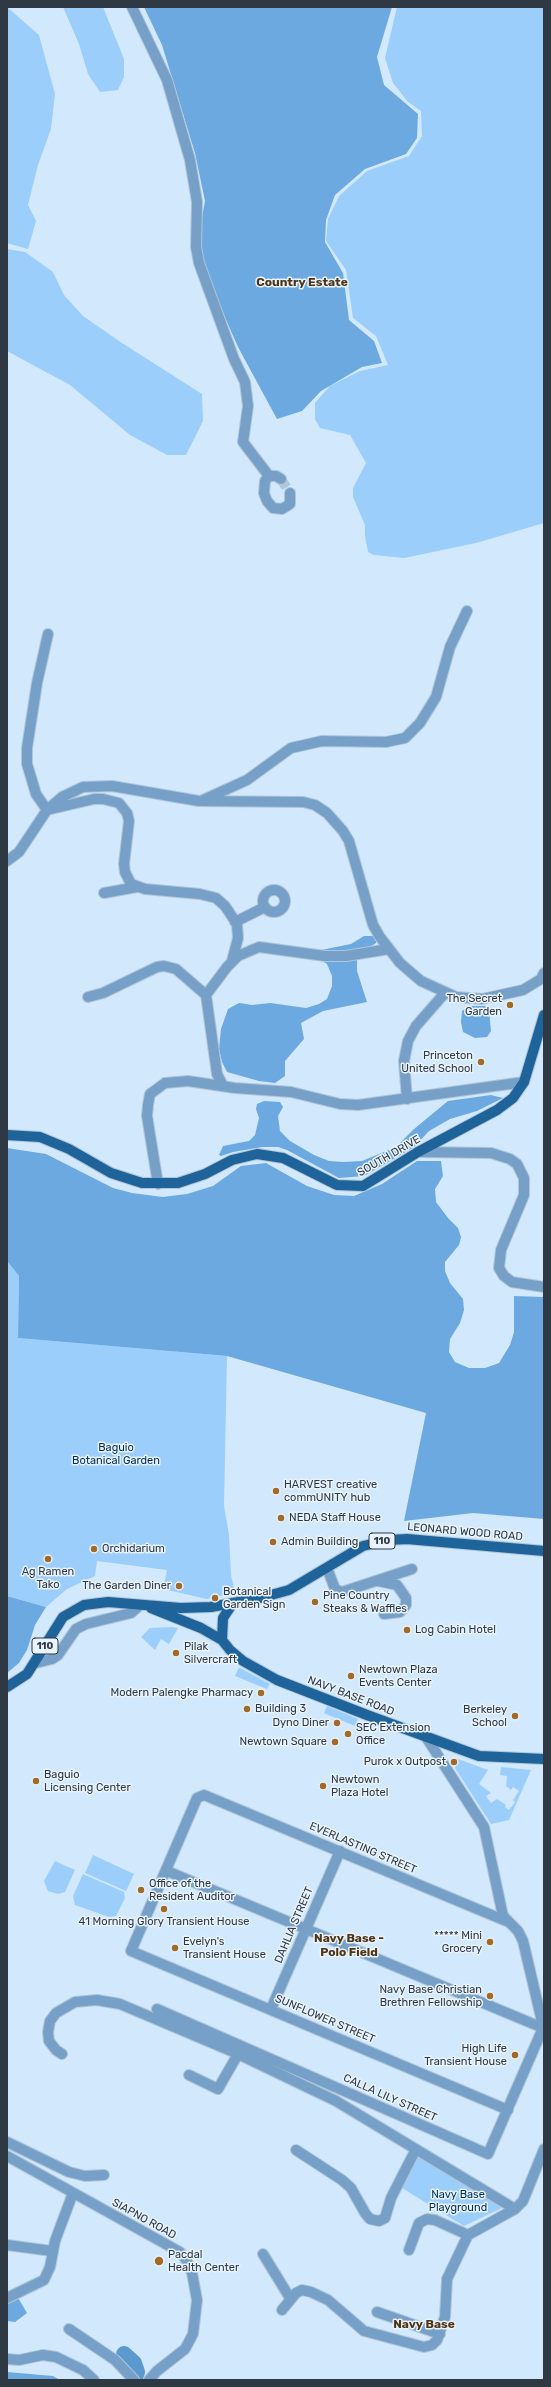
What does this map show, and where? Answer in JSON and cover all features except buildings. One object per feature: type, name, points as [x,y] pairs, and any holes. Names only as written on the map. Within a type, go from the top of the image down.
[{"type":"main road","name":"SOUTH DRIVE","points":[[7,1134],[40,1137],[69,1150],[111,1173],[142,1183],[178,1183],[193,1179],[232,1160],[257,1154],[284,1158],[337,1185],[355,1187],[373,1181],[418,1152],[506,1104],[518,1092],[524,1082],[544,1015]]},
{"type":"main road","name":"LEONARD WOOD ROAD","points":[[7,1688],[27,1674],[36,1663],[55,1629],[63,1618],[73,1610],[96,1602],[181,1608],[234,1603],[289,1590],[363,1546],[389,1540],[407,1539],[544,1551]]},
{"type":"main road","points":[[222,1640],[223,1618],[234,1603]]},
{"type":"main road","name":"NAVY BASE ROAD","points":[[143,1605],[201,1628],[222,1640],[230,1650],[243,1661],[278,1680],[426,1737],[479,1756],[544,1759]]},
{"type":"street","points":[[132,7],[167,80],[190,160],[198,202],[196,247],[199,263],[234,359],[245,382],[248,406],[243,442],[270,476]]},
{"type":"street","points":[[281,479],[276,476],[270,476],[265,481],[263,489],[270,505],[277,509],[286,507],[292,500],[290,494]]},
{"type":"street","points":[[199,801],[247,780],[291,748],[322,741],[386,742],[404,738],[420,723],[436,697],[450,647],[467,611]]},
{"type":"street","points":[[47,810],[36,794],[31,780],[27,748],[37,683],[48,634]]},
{"type":"street","points":[[7,861],[19,852],[47,810],[72,791],[96,785],[199,801],[253,803],[293,800],[315,805],[327,813],[343,831],[349,841],[373,925],[389,949],[410,974],[444,994],[470,999],[494,998],[533,985],[541,979],[544,973]]},
{"type":"street","points":[[47,810],[94,799],[103,799],[119,803],[127,813],[129,821],[125,872],[131,884],[137,887]]},
{"type":"street","points":[[104,894],[137,887],[209,895],[216,898],[225,906],[251,949]]},
{"type":"street","points":[[232,961],[237,927],[265,907]]},
{"type":"street","points":[[206,995],[232,961],[251,949],[267,947],[325,956],[346,956],[389,949]]},
{"type":"street","points":[[88,997],[103,993],[156,966],[176,969],[206,995],[218,1082]]},
{"type":"street","points":[[407,1099],[404,1066],[408,1041],[416,1026],[444,994]]},
{"type":"street","points":[[158,1184],[147,1116],[150,1094],[157,1087],[176,1080],[218,1082],[291,1092],[340,1104],[358,1105],[524,1082]]},
{"type":"street","points":[[418,1152],[491,1153],[510,1159],[517,1164],[524,1178],[524,1195],[501,1250],[499,1268],[504,1276],[512,1282],[544,1287]]},
{"type":"street","points":[[327,1568],[335,1589],[338,1592],[348,1592],[412,1569]]},
{"type":"street","points":[[378,1580],[396,1585],[406,1598],[406,1605],[400,1612],[384,1614]]},
{"type":"street","points":[[36,1663],[52,1660],[58,1656],[76,1629],[105,1618],[132,1613],[143,1605]]},
{"type":"street","points":[[426,1737],[484,1827],[500,1906],[506,1921],[518,1931],[523,1941],[544,2028]]},
{"type":"street","name":"EVERLASTING STREET","points":[[167,1871],[197,1798],[204,1796],[210,1797],[506,1921]]},
{"type":"street","name":"DAHLIA STREET","points":[[271,2009],[340,1851]]},
{"type":"street","points":[[167,1871],[305,1930],[544,2028]]},
{"type":"street","name":"SUNFLOWER STREET","points":[[167,1871],[131,1951],[508,2110]]},
{"type":"street","points":[[62,2054],[56,2050],[49,2041],[48,2032],[50,2021],[56,2013],[75,2002],[97,2000],[120,2004],[238,2054],[336,2101],[515,2209]]},
{"type":"street","name":"CALLA LILY STREET","points":[[157,2009],[488,2154],[544,2028]]},
{"type":"street","points":[[189,2075],[218,2089],[238,2054]]},
{"type":"street","points":[[7,2142],[69,2172],[85,2176],[104,2175]]},
{"type":"street","points":[[296,2150],[342,2180],[351,2188],[370,2219],[379,2221],[385,2218],[392,2198],[416,2149]]},
{"type":"street","points":[[282,2310],[290,2298],[302,2290],[311,2292],[328,2300],[364,2331],[424,2347],[432,2345],[440,2334],[445,2317],[447,2279],[468,2235],[515,2209],[527,2193],[544,2149]]},
{"type":"street","name":"SIAPNO ROAD","points":[[7,2156],[180,2252],[187,2261],[192,2272],[196,2300],[193,2334],[186,2349],[157,2371],[149,2380]]},
{"type":"street","points":[[7,2298],[44,2280],[50,2267],[52,2252],[73,2193]]},
{"type":"street","points":[[409,2250],[419,2223],[427,2219],[435,2220],[468,2235]]},
{"type":"street","points":[[7,2245],[52,2252]]},
{"type":"street","points":[[263,2254],[290,2298]]},
{"type":"street","points":[[377,2312],[440,2334]]},
{"type":"street","points":[[69,2329],[115,2360],[134,2380]]},
{"type":"street","points":[[7,2359],[19,2360],[42,2355],[56,2357],[83,2370],[94,2380]]},
{"type":"green space","points":[[7,7],[39,35],[55,94],[51,129],[38,165],[28,205],[36,221],[28,249],[7,243]]},
{"type":"green space","points":[[63,7],[103,7],[124,59],[124,77],[118,90],[100,92],[88,74],[79,44]]},
{"type":"green space","points":[[397,7],[544,7],[544,523],[476,543],[404,558],[374,555],[368,552],[365,536],[365,525],[353,497],[353,488],[366,463],[350,435],[320,428],[315,419],[315,403],[330,386],[360,371],[388,365],[376,336],[353,318],[346,270],[326,241],[328,219],[339,196],[367,171],[409,156],[422,136],[421,111],[408,102],[393,83],[385,58]]},
{"type":"green space","points":[[7,249],[25,252],[53,272],[64,295],[83,316],[122,343],[202,394],[203,421],[186,455],[167,455],[130,435],[70,385],[7,351]]},
{"type":"green space","name":"Baguio Botanical Garden","points":[[7,1261],[19,1276],[18,1338],[227,1356],[224,1506],[229,1535],[231,1575],[235,1593],[207,1599],[163,1589],[167,1570],[97,1561],[95,1576],[67,1589],[46,1607],[7,1596]]},
{"type":"green space","points":[[150,1628],[178,1628],[169,1644],[161,1639],[155,1650],[141,1637]]},
{"type":"green space","points":[[240,1668],[270,1684],[267,1689],[235,1676]]},
{"type":"green space","points":[[327,1706],[358,1719],[355,1726],[324,1713]]},
{"type":"green space","points":[[458,1759],[488,1770],[479,1784],[491,1793],[486,1796],[491,1803],[497,1799],[506,1805],[505,1807],[509,1810],[515,1802],[513,1800],[519,1791],[513,1787],[511,1790],[506,1786],[507,1776],[500,1775],[501,1767],[531,1770],[509,1820],[491,1824],[455,1768]]},
{"type":"green space","points":[[93,1855],[134,1874],[126,1891],[85,1873]]},
{"type":"green space","points":[[55,1861],[75,1870],[65,1892],[58,1894],[48,1891],[44,1881]]},
{"type":"green space","points":[[83,1874],[124,1892],[125,1898],[116,1916],[109,1917],[75,1905],[73,1896]]},
{"type":"green space","name":"Navy Base Playground","points":[[416,2153],[504,2207],[464,2226],[397,2185]]},
{"type":"shaded area","points":[[144,7],[392,7],[377,57],[384,85],[418,114],[417,138],[406,154],[365,169],[335,195],[326,220],[325,242],[343,273],[349,320],[374,341],[382,363],[362,367],[321,391],[302,411],[277,419],[238,347],[205,272],[198,239],[205,201],[195,153],[162,45]]},
{"type":"shaded area","points":[[364,936],[376,936],[376,943],[357,956],[357,971],[367,1002],[323,1011],[301,1023],[304,1039],[285,1061],[285,1076],[275,1083],[259,1081],[227,1072],[222,1062],[219,1049],[221,1029],[228,1009],[239,1003],[252,1005],[270,1003],[306,1008],[319,1004],[327,999],[332,986],[332,976],[327,964],[314,956],[308,948],[321,950],[351,944]]},
{"type":"shaded area","points":[[469,1006],[485,1006],[489,1011],[491,1031],[487,1037],[475,1038],[463,1032],[461,1022],[462,1011]]},
{"type":"shaded area","points":[[491,1095],[503,1098],[477,1111],[450,1119],[429,1131],[414,1147],[364,1176],[339,1178],[287,1150],[278,1147],[262,1147],[233,1152],[221,1156],[219,1155],[223,1146],[249,1141],[255,1135],[259,1118],[256,1109],[257,1104],[264,1101],[280,1102],[283,1107],[278,1116],[280,1131],[290,1141],[314,1155],[329,1161],[343,1162],[362,1161],[396,1147],[414,1129],[448,1101]]},
{"type":"shaded area","points":[[7,1148],[46,1154],[113,1188],[132,1193],[163,1197],[187,1194],[213,1186],[241,1166],[266,1163],[307,1186],[334,1195],[354,1196],[382,1184],[417,1161],[441,1161],[443,1176],[435,1189],[436,1202],[458,1228],[461,1237],[459,1245],[445,1262],[445,1271],[450,1283],[463,1299],[464,1310],[460,1323],[450,1339],[449,1352],[455,1362],[469,1368],[485,1368],[499,1363],[510,1345],[514,1332],[514,1296],[544,1297],[544,1519],[473,1513],[404,1521],[426,1413],[227,1356],[18,1338],[19,1276],[7,1261]]},
{"type":"shaded area","points":[[7,1596],[46,1607],[35,1625],[27,1650],[19,1663],[7,1673]]},
{"type":"shaded area","points":[[7,2295],[17,2296],[27,2313],[15,2322],[7,2321]]},
{"type":"shaded area","points":[[7,2372],[53,2376],[60,2380],[7,2380]]},
{"type":"waterway","points":[[124,2354],[134,2363],[137,2372],[134,2380]]},
{"type":"tunnel","points":[[281,479],[290,493]]},
{"type":"place","name":"The Secret Garden","points":[[510,1005]]},
{"type":"place","name":"Princeton United School","points":[[481,1062]]},
{"type":"place","name":"HARVEST creative commUNITY hub","points":[[276,1491]]},
{"type":"place","name":"NEDA Staff House","points":[[281,1518]]},
{"type":"place","name":"Admin Building","points":[[273,1542]]},
{"type":"place","name":"Orchidarium","points":[[94,1549]]},
{"type":"place","name":"Ag Ramen Tako","points":[[48,1559]]},
{"type":"place","name":"The Garden Diner","points":[[179,1586]]},
{"type":"place","name":"Botanical Garden Sign","points":[[215,1598]]},
{"type":"place","name":"Pine Country Steaks & Waffles","points":[[315,1602]]},
{"type":"place","name":"Log Cabin Hotel","points":[[407,1630]]},
{"type":"place","name":"Pilak Silvercraft","points":[[176,1653]]},
{"type":"place","name":"Newtown Plaza Events Center","points":[[351,1676]]},
{"type":"place","name":"Modern Palengke Pharmacy","points":[[261,1693]]},
{"type":"place","name":"Building 3","points":[[247,1709]]},
{"type":"place","name":"Berkeley School","points":[[515,1716]]},
{"type":"place","name":"Dyno Diner","points":[[337,1723]]},
{"type":"place","name":"SEC Extension Office","points":[[348,1734]]},
{"type":"place","name":"Newtown Square","points":[[335,1742]]},
{"type":"place","name":"Purok x Outpost","points":[[454,1762]]},
{"type":"place","name":"Baguio Licensing Center","points":[[36,1781]]},
{"type":"place","name":"Newtown Plaza Hotel","points":[[323,1786]]},
{"type":"place","name":"Office of the Resident Auditor","points":[[141,1890]]},
{"type":"place","name":"41 Morning Glory Transient House","points":[[164,1909]]},
{"type":"place","name":"***** Mini Grocery","points":[[490,1942]]},
{"type":"place","name":"Evelyn's Transient House","points":[[175,1948]]},
{"type":"place","name":"Navy Base Christian Brethren Fellowship","points":[[490,1996]]},
{"type":"place","name":"High Life Transient House","points":[[515,2055]]},
{"type":"place","name":"Pacdal Health Center","points":[[159,2261]]},
{"type":"district","name":"Country Estate","points":[[302,283]]},
{"type":"district","name":"Navy Base - Polo Field","points":[[349,1946]]},
{"type":"district","name":"Navy Base","points":[[424,2325]]}]
